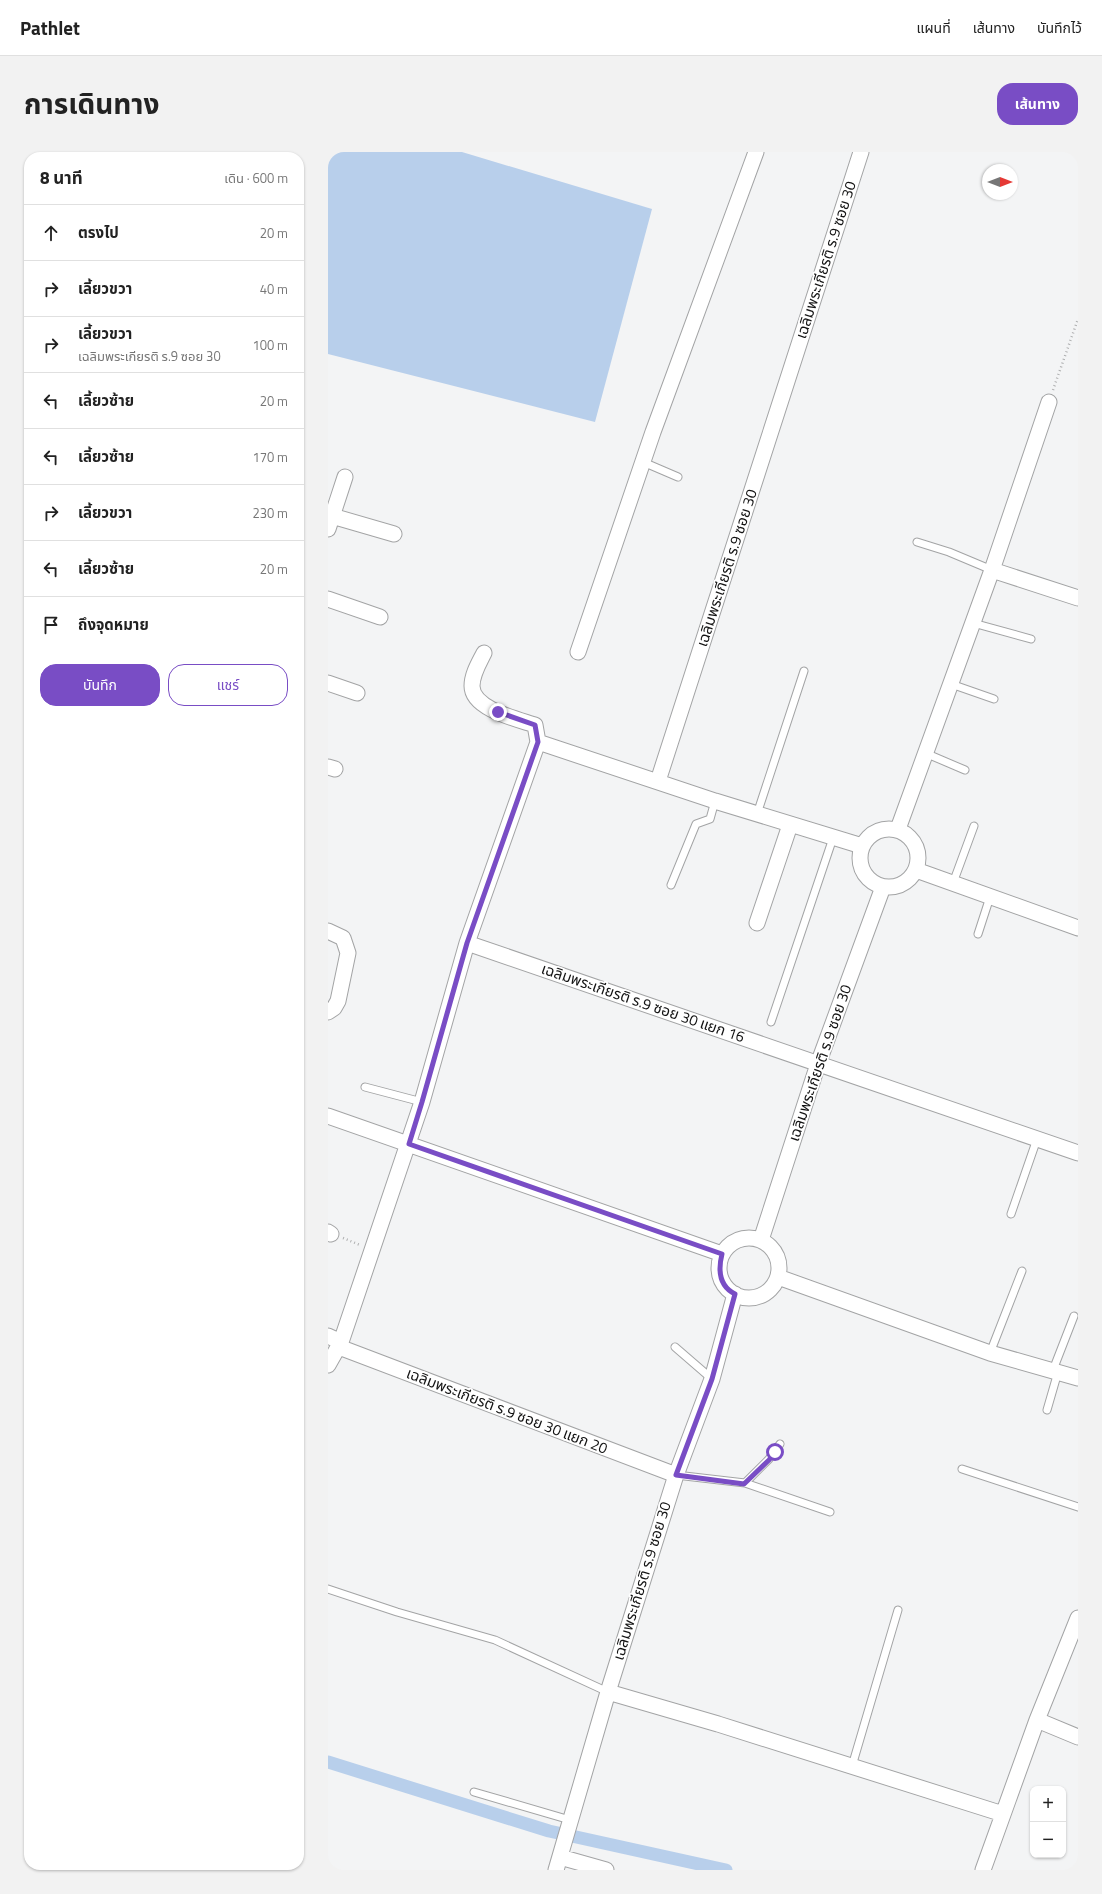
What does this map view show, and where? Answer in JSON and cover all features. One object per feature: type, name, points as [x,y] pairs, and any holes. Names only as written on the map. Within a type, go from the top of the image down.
[{"type":"street","points":[[578,652],[642,462],[756,152]]},
{"type":"street","name":"เฉลิมพระเกียรติ ร.9 ซอย 30","points":[[658,781],[861,152]]},
{"type":"street","points":[[898,829],[973,624],[1049,402]]},
{"type":"street","points":[[345,477],[330,523],[394,534]]},
{"type":"street","points":[[992,570],[1078,598]]},
{"type":"street","points":[[328,599],[380,617]]},
{"type":"street","points":[[328,1364],[372,1249],[409,1144],[467,943],[538,742],[535,725],[498,712],[480,703],[475,696],[472,686],[476,670],[484,653]]},
{"type":"street","points":[[328,683],[357,693]]},
{"type":"street","points":[[538,742],[715,801],[862,846]]},
{"type":"street","points":[[757,923],[790,825]]},
{"type":"street","points":[[884,828],[898,829],[907,834],[914,841],[918,850],[916,870],[912,876],[902,884],[883,887],[875,884],[863,871],[860,863],[862,846],[870,834],[884,828]]},
{"type":"street","points":[[916,870],[1078,928]]},
{"type":"street","name":"เฉลิมพระเกียรติ ร.9 ซอย 30","points":[[761,1240],[818,1064],[883,887]]},
{"type":"street","points":[[328,931],[343,938],[348,953],[338,1001],[334,1008],[328,1012]]},
{"type":"street","name":"เฉลิมพระเกียรติ ร.9 ซอย 30 แยก 16","points":[[467,943],[1078,1153]]},
{"type":"street","points":[[328,1116],[362,1130],[409,1144],[722,1254]]},
{"type":"street","points":[[752,1238],[761,1240],[768,1244],[776,1255],[780,1268],[774,1286],[759,1297],[749,1298],[735,1294],[724,1284],[720,1274],[719,1264],[722,1254],[728,1246],[739,1240],[752,1238]]},
{"type":"street","points":[[778,1277],[990,1353],[1078,1378]]},
{"type":"street","name":"เฉลิมพระเกียรติ ร.9 ซอย 30","points":[[559,1858],[608,1692],[676,1475],[712,1379],[735,1294]]},
{"type":"street","name":"เฉลิมพระเกียรติ ร.9 ซอย 30 แยก 20","points":[[336,1342],[676,1475]]},
{"type":"street","points":[[983,1870],[1037,1720],[1078,1621]]},
{"type":"street","points":[[608,1692],[718,1724],[1003,1814]]},
{"type":"street","points":[[1037,1720],[1078,1737]]},
{"type":"street","points":[[559,1858],[606,1870]]},
{"type":"lane","points":[[642,462],[678,477]]},
{"type":"lane","points":[[917,542],[948,552],[992,570]]},
{"type":"lane","points":[[973,624],[1031,639]]},
{"type":"lane","points":[[757,814],[804,671]]},
{"type":"lane","points":[[951,684],[994,699]]},
{"type":"lane","points":[[926,753],[965,770]]},
{"type":"lane","points":[[671,886],[696,824],[710,819],[715,801]]},
{"type":"lane","points":[[953,883],[974,826]]},
{"type":"lane","points":[[771,1022],[833,838]]},
{"type":"lane","points":[[978,934],[990,897]]},
{"type":"lane","points":[[365,1087],[422,1102]]},
{"type":"lane","points":[[1011,1214],[1037,1139]]},
{"type":"lane","points":[[990,1353],[1022,1271]]},
{"type":"lane","points":[[1046,1410],[1055,1371],[1074,1316]]},
{"type":"lane","points":[[675,1347],[712,1379]]},
{"type":"lane","points":[[744,1484],[769,1460],[780,1444]]},
{"type":"lane","points":[[962,1469],[1078,1507]]},
{"type":"lane","points":[[676,1475],[744,1484],[830,1512]]},
{"type":"lane","points":[[328,1589],[397,1612],[495,1640],[608,1692]]},
{"type":"lane","points":[[852,1766],[898,1610]]},
{"type":"lane","points":[[474,1792],[569,1822]]},
{"type":"path","points":[[1049,402],[1078,319]]},
{"type":"path","points":[[329,1233],[372,1249]]},
{"type":"water","points":[[328,152],[462,152],[652,209],[595,422],[328,354]]},
{"type":"waterway","points":[[328,1762],[549,1831],[726,1870]]},
{"type":"route","points":[[498,712],[535,725],[538,742],[467,943],[409,1144],[722,1254],[719,1264],[720,1274],[724,1284],[731,1292],[735,1294],[712,1379],[676,1475],[744,1484],[769,1460],[775,1452]]}]
